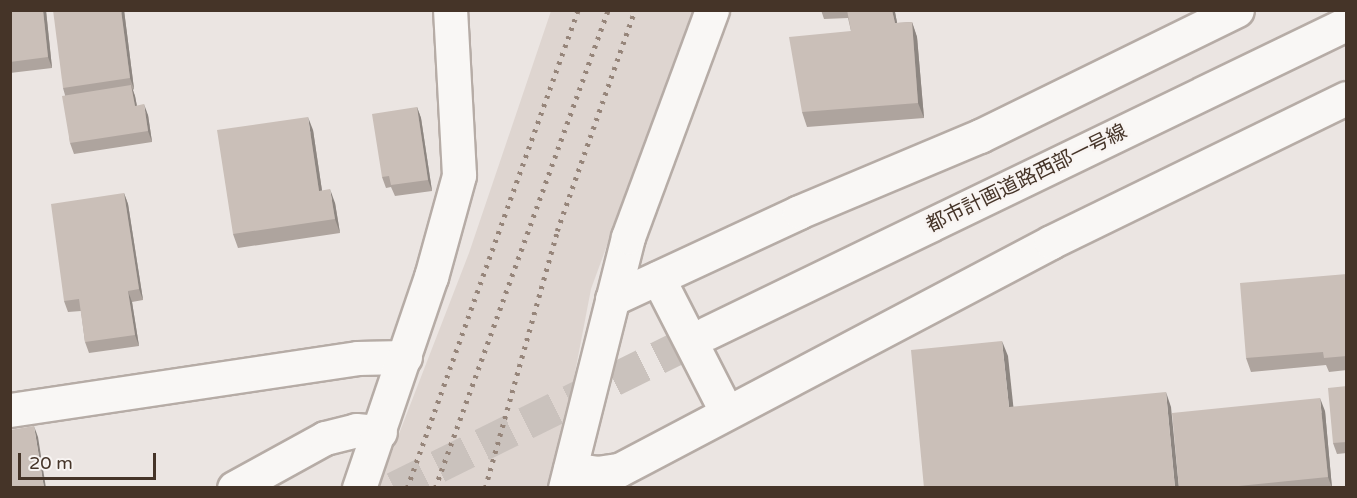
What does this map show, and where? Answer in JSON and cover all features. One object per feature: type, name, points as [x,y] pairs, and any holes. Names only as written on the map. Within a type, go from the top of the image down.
[{"type":"street","points":[[359,488],[405,357],[459,175],[450,10]]},
{"type":"street","points":[[712,10],[632,226],[567,478],[619,470],[726,411],[1051,242],[1347,98]]},
{"type":"street","points":[[612,298],[799,212],[980,136],[1237,10]]},
{"type":"street","name":"都市計画道路西部一号線","points":[[708,333],[1347,24]]},
{"type":"street","points":[[658,278],[726,411]]},
{"type":"street","points":[[10,410],[357,358],[405,357]]},
{"type":"street","points":[[234,488],[325,438],[356,430],[380,432]]},
{"type":"shaded area","points":[[551,11],[693,11],[591,289],[553,487],[378,488],[469,253]]},
{"type":"building","points":[[10,10],[43,10],[48,57],[10,62]]},
{"type":"building","points":[[53,10],[121,10],[130,78],[63,88]]},
{"type":"building","points":[[847,10],[892,10],[895,23],[912,22],[918,103],[802,112],[789,37],[851,31]]},
{"type":"building","points":[[131,85],[135,106],[144,104],[148,131],[70,143],[62,96]]},
{"type":"building","points":[[417,107],[428,180],[391,185],[389,176],[382,177],[372,114]]},
{"type":"building","points":[[308,117],[319,191],[330,189],[335,219],[233,234],[217,130]]},
{"type":"building","points":[[124,193],[139,289],[128,291],[135,335],[85,342],[79,299],[64,301],[51,204]]},
{"type":"building","points":[[1347,274],[1347,356],[1324,358],[1323,352],[1246,358],[1240,283]]},
{"type":"building","points":[[1002,341],[1009,407],[1166,392],[1175,488],[924,488],[911,350]]},
{"type":"building","points":[[1347,386],[1347,442],[1333,443],[1328,388]]},
{"type":"building","points":[[1320,398],[1328,477],[1219,488],[1179,488],[1172,413]]},
{"type":"building","points":[[34,426],[44,488],[10,488],[10,430]]},
{"type":"tunnel","points":[[394,488],[707,333]]},
{"type":"railway","points":[[407,488],[578,10]]},
{"type":"railway","points":[[435,488],[608,10]]},
{"type":"railway","points":[[485,488],[557,231],[635,10]]}]
